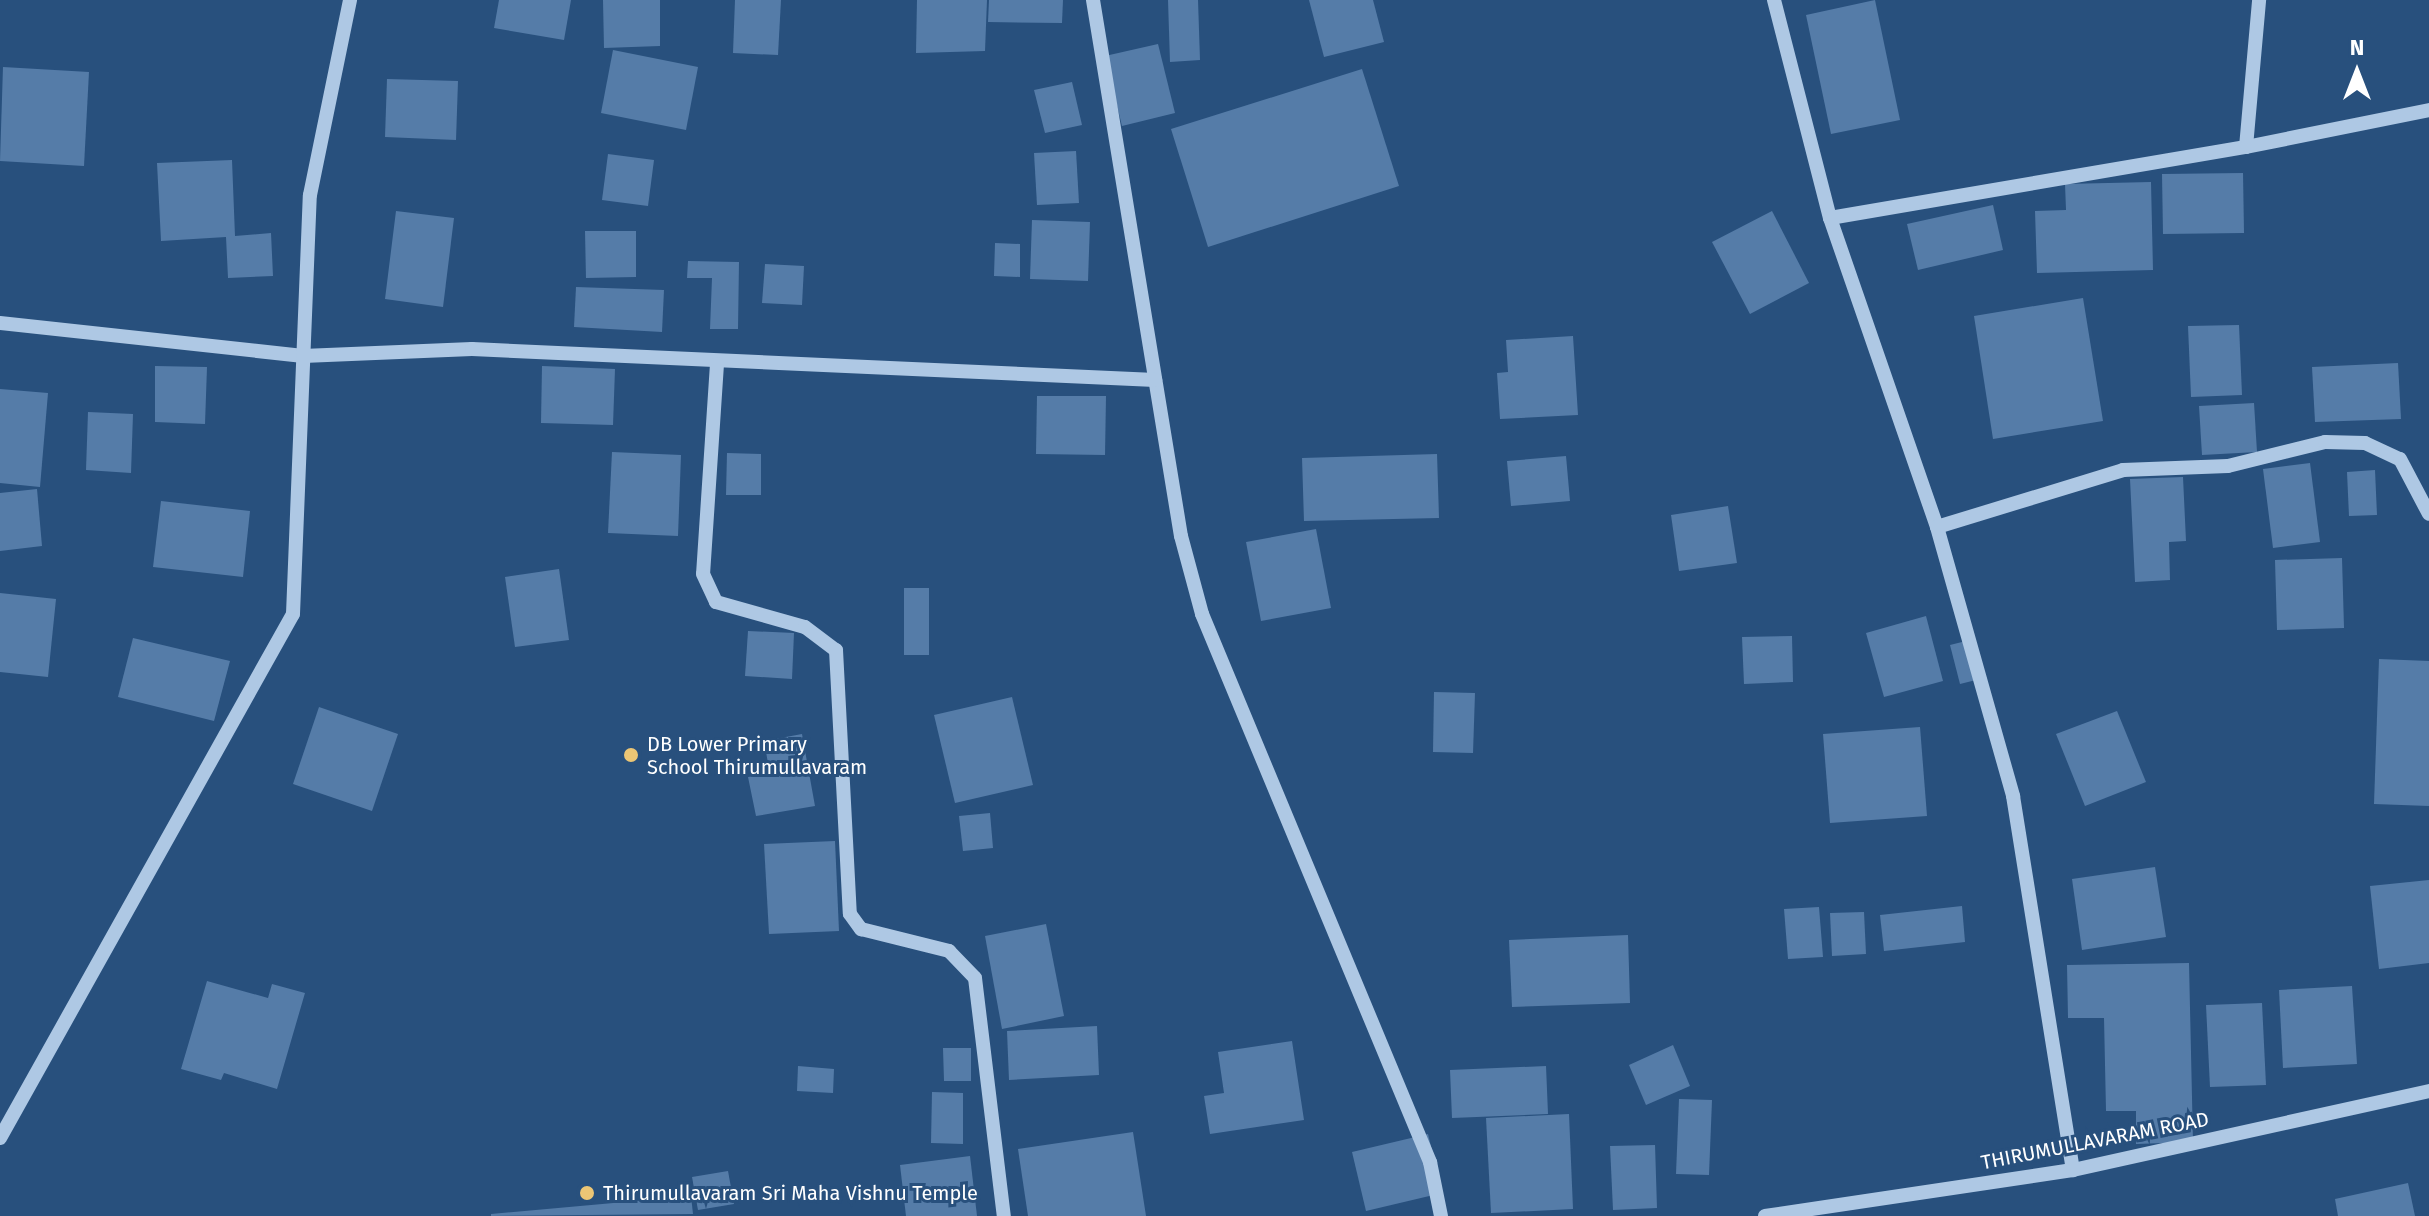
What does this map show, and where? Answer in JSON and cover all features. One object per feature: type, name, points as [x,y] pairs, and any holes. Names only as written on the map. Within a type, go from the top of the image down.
[{"type":"street","points":[[0,1138],[293,614],[310,195],[350,0]]},
{"type":"street","points":[[1093,0],[1181,536],[1202,614],[1430,1162],[1441,1216]]},
{"type":"street","points":[[1774,0],[1830,218],[1937,527],[2013,796],[2073,1170]]},
{"type":"street","points":[[2246,147],[2259,0]]},
{"type":"street","points":[[1830,218],[2246,147],[2429,110]]},
{"type":"street","points":[[0,323],[303,356],[472,349],[717,364],[1155,380]]},
{"type":"street","points":[[717,364],[703,574],[716,602],[805,627],[836,650],[850,914],[861,929],[949,951],[975,978],[1004,1216]]},
{"type":"street","points":[[1937,527],[2123,470],[2228,466],[2325,442],[2365,443],[2400,459],[2429,514]]},
{"type":"street","name":"THIRUMULLAVARAM ROAD","points":[[1765,1216],[2073,1170],[2429,1091]]},
{"type":"building","points":[[499,0],[571,0],[564,40],[494,28]]},
{"type":"building","points":[[603,0],[660,0],[660,46],[604,48]]},
{"type":"building","points":[[735,0],[781,0],[778,55],[733,53]]},
{"type":"building","points":[[917,0],[987,0],[985,51],[916,53]]},
{"type":"building","points":[[989,0],[1063,0],[1062,23],[988,22]]},
{"type":"building","points":[[1168,0],[1198,0],[1200,60],[1170,62]]},
{"type":"building","points":[[1309,0],[1373,0],[1384,42],[1324,57]]},
{"type":"building","points":[[1875,0],[1900,120],[1831,134],[1806,15]]},
{"type":"building","points":[[1158,44],[1175,113],[1122,126],[1105,56]]},
{"type":"building","points":[[613,50],[698,67],[686,130],[601,113]]},
{"type":"building","points":[[3,67],[89,72],[84,166],[0,161]]},
{"type":"building","points":[[1362,69],[1399,186],[1208,247],[1171,129]]},
{"type":"building","points":[[387,79],[458,81],[456,140],[385,137]]},
{"type":"building","points":[[1072,82],[1082,125],[1045,133],[1034,90]]},
{"type":"building","points":[[1076,151],[1079,203],[1037,205],[1034,153]]},
{"type":"building","points":[[608,154],[654,160],[648,206],[602,200]]},
{"type":"building","points":[[232,160],[235,236],[271,233],[273,276],[228,278],[226,237],[161,241],[157,163]]},
{"type":"building","points":[[2243,173],[2244,233],[2163,234],[2162,174]]},
{"type":"building","points":[[2151,182],[2153,270],[2037,273],[2035,211],[2066,210],[2065,184]]},
{"type":"building","points":[[1993,205],[2003,250],[1918,270],[1907,224]]},
{"type":"building","points":[[396,211],[454,218],[443,307],[385,299]]},
{"type":"building","points":[[1772,211],[1809,283],[1750,314],[1712,242]]},
{"type":"building","points":[[1032,220],[1090,222],[1088,281],[1030,279]]},
{"type":"building","points":[[585,231],[636,231],[636,277],[586,278]]},
{"type":"building","points":[[995,243],[1020,244],[1020,277],[994,276]]},
{"type":"building","points":[[688,261],[739,262],[738,329],[710,329],[712,278],[687,278]]},
{"type":"building","points":[[765,264],[804,266],[802,305],[762,303]]},
{"type":"building","points":[[576,287],[664,290],[662,332],[574,327]]},
{"type":"building","points":[[2083,298],[2103,421],[1993,439],[1974,316]]},
{"type":"building","points":[[2239,325],[2242,395],[2191,397],[2188,326]]},
{"type":"building","points":[[1573,336],[1578,415],[1500,419],[1497,373],[1508,372],[1506,340]]},
{"type":"building","points":[[2398,363],[2401,419],[2315,422],[2312,367]]},
{"type":"building","points":[[155,366],[207,367],[205,424],[155,422]]},
{"type":"building","points":[[542,366],[615,369],[613,425],[541,423]]},
{"type":"building","points":[[0,389],[48,393],[40,487],[0,483]]},
{"type":"building","points":[[1037,396],[1106,396],[1105,455],[1036,454]]},
{"type":"building","points":[[2254,403],[2257,452],[2202,455],[2199,406]]},
{"type":"building","points":[[88,412],[133,414],[131,473],[86,470]]},
{"type":"building","points":[[612,452],[681,455],[678,536],[608,533]]},
{"type":"building","points":[[727,453],[761,454],[761,495],[726,495]]},
{"type":"building","points":[[1437,454],[1439,518],[1304,521],[1302,458]]},
{"type":"building","points":[[1566,456],[1570,501],[1511,506],[1507,461]]},
{"type":"building","points":[[2310,463],[2320,542],[2273,548],[2263,469]]},
{"type":"building","points":[[2375,470],[2377,515],[2349,516],[2347,472]]},
{"type":"building","points":[[2183,477],[2186,541],[2169,542],[2170,580],[2135,582],[2130,479]]},
{"type":"building","points":[[37,489],[42,546],[0,551],[0,493]]},
{"type":"building","points":[[161,501],[250,511],[243,577],[153,567]]},
{"type":"building","points":[[1728,506],[1737,563],[1679,571],[1671,515]]},
{"type":"building","points":[[1316,529],[1331,608],[1261,621],[1246,542]]},
{"type":"building","points":[[2342,558],[2344,628],[2277,630],[2275,560]]},
{"type":"building","points":[[559,569],[569,640],[515,647],[505,577]]},
{"type":"building","points":[[904,588],[929,588],[929,655],[904,655]]},
{"type":"building","points":[[0,593],[56,599],[48,677],[0,672]]},
{"type":"building","points":[[1926,616],[1943,681],[1884,697],[1866,633]]},
{"type":"building","points":[[748,631],[794,633],[792,679],[745,676]]},
{"type":"building","points":[[1792,636],[1793,682],[1744,684],[1742,637]]},
{"type":"building","points":[[133,638],[230,661],[214,721],[118,697]]},
{"type":"building","points":[[1966,641],[1976,680],[1960,684],[1950,645]]},
{"type":"building","points":[[2379,659],[2429,661],[2429,806],[2374,804]]},
{"type":"building","points":[[1434,692],[1475,693],[1473,753],[1433,752]]},
{"type":"building","points":[[1012,697],[1033,785],[955,803],[934,715]]},
{"type":"building","points":[[319,707],[398,734],[372,811],[293,784]]},
{"type":"building","points":[[2117,711],[2146,782],[2085,806],[2056,734]]},
{"type":"building","points":[[1920,727],[1927,816],[1830,823],[1823,734]]},
{"type":"building","points":[[802,734],[815,806],[756,816],[748,777],[770,774],[764,741]]},
{"type":"building","points":[[990,813],[993,848],[963,851],[959,816]]},
{"type":"building","points":[[835,841],[839,931],[769,934],[764,844]]},
{"type":"building","points":[[2155,867],[2166,937],[2082,950],[2072,879]]},
{"type":"building","points":[[2429,880],[2429,963],[2379,969],[2370,886]]},
{"type":"building","points":[[1962,906],[1965,942],[1884,951],[1880,915]]},
{"type":"building","points":[[1819,907],[1823,957],[1788,959],[1784,909]]},
{"type":"building","points":[[1864,912],[1866,954],[1832,956],[1830,913]]},
{"type":"building","points":[[1046,924],[1064,1016],[1002,1029],[985,936]]},
{"type":"building","points":[[1628,935],[1630,1003],[1512,1007],[1509,940]]},
{"type":"building","points":[[2189,963],[2193,1142],[2136,1144],[2136,1111],[2106,1111],[2104,1018],[2068,1018],[2067,965]]},
{"type":"building","points":[[207,981],[268,998],[272,984],[305,993],[277,1089],[224,1073],[221,1080],[181,1069]]},
{"type":"building","points":[[2352,986],[2357,1064],[2283,1068],[2279,990]]},
{"type":"building","points":[[2262,1003],[2266,1085],[2210,1087],[2206,1005]]},
{"type":"building","points":[[1097,1026],[1099,1075],[1009,1080],[1007,1031]]},
{"type":"building","points":[[1292,1041],[1304,1120],[1210,1134],[1204,1096],[1224,1093],[1218,1052]]},
{"type":"building","points":[[1673,1045],[1690,1086],[1646,1105],[1629,1065]]},
{"type":"building","points":[[943,1048],[971,1048],[971,1081],[944,1081]]},
{"type":"building","points":[[798,1066],[834,1069],[833,1093],[797,1091]]},
{"type":"building","points":[[1546,1066],[1548,1114],[1452,1118],[1450,1070]]},
{"type":"building","points":[[932,1092],[963,1093],[963,1144],[931,1143]]},
{"type":"building","points":[[1679,1099],[1712,1100],[1709,1175],[1676,1174]]},
{"type":"building","points":[[1569,1114],[1573,1209],[1491,1213],[1486,1118]]},
{"type":"building","points":[[1133,1132],[1146,1216],[1028,1216],[1018,1149]]},
{"type":"building","points":[[1428,1134],[1442,1193],[1366,1211],[1352,1152]]},
{"type":"building","points":[[1655,1145],[1657,1208],[1613,1210],[1610,1146]]},
{"type":"building","points":[[970,1156],[977,1216],[906,1216],[900,1165]]},
{"type":"building","points":[[728,1171],[734,1204],[698,1210],[692,1177]]},
{"type":"building","points":[[2408,1183],[2415,1216],[2338,1216],[2335,1199]]},
{"type":"building","points":[[691,1196],[693,1214],[491,1216],[491,1214]]},
{"type":"place","name":"DB Lower Primary School Thirumullavaram","points":[[631,755]]},
{"type":"place","name":"Thirumullavaram Sri Maha Vishnu Temple","points":[[587,1193]]}]
